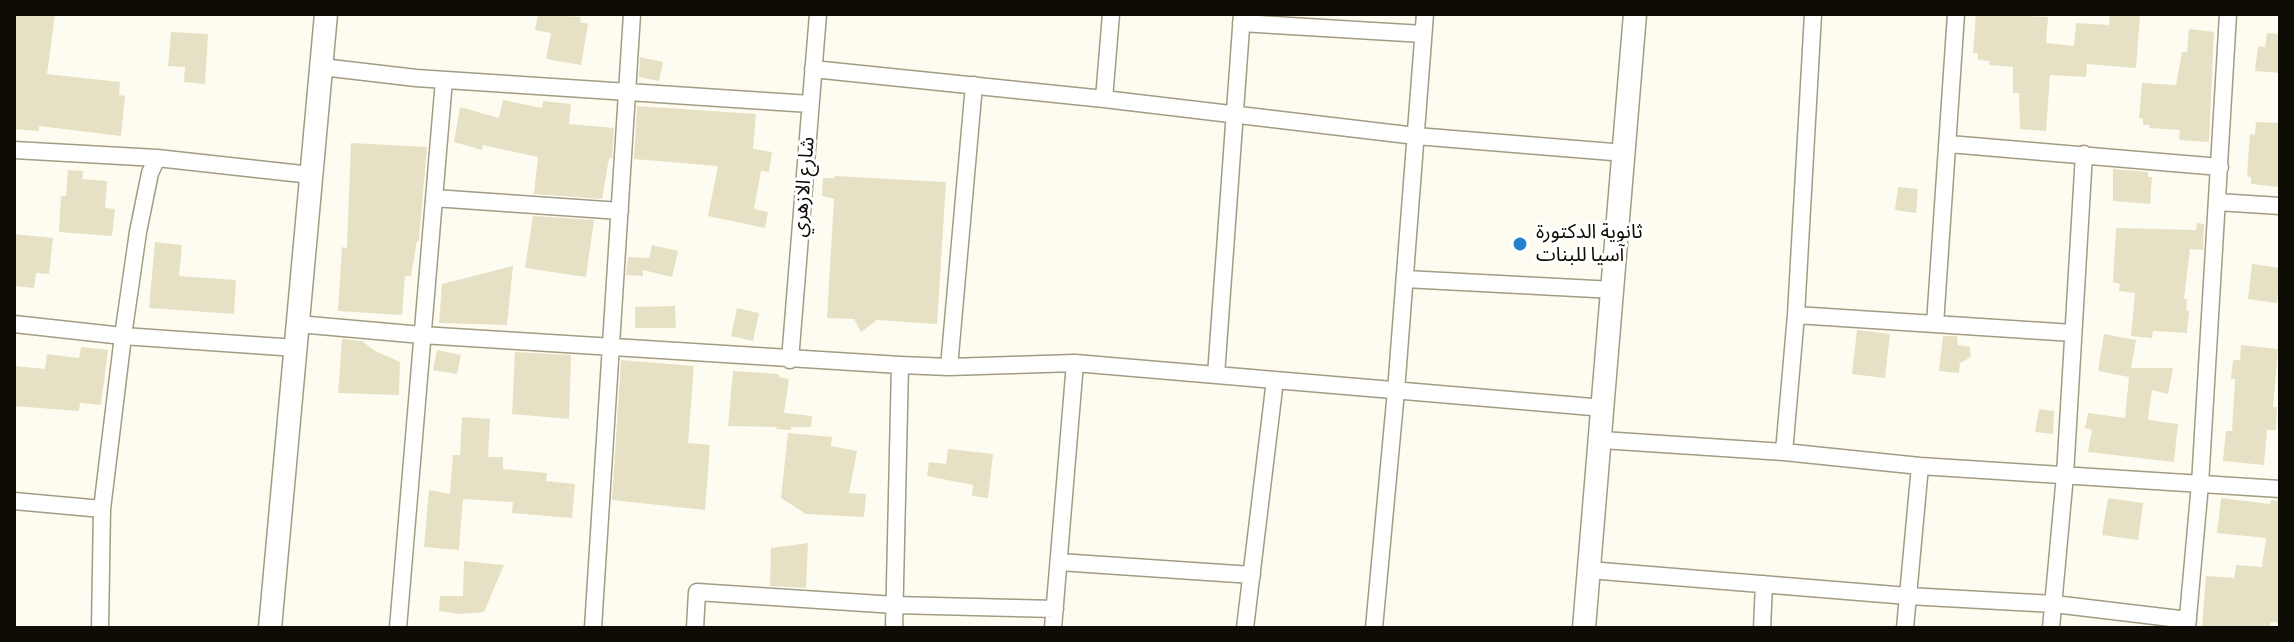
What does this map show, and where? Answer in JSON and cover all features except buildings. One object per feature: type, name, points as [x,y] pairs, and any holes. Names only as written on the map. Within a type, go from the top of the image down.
[{"type":"street","points":[[270,628],[326,14]]},
{"type":"street","points":[[593,628],[632,14]]},
{"type":"street","name":"شارع الازهري","points":[[790,360],[818,14]]},
{"type":"street","points":[[1104,99],[1111,14]]},
{"type":"street","points":[[1374,628],[1425,14]]},
{"type":"street","points":[[1584,628],[1635,14]]},
{"type":"street","points":[[1784,452],[1796,315],[1813,14]]},
{"type":"street","points":[[1935,324],[1956,14]]},
{"type":"street","points":[[1589,570],[1908,596],[2054,604],[2188,624],[2200,484],[2228,14]]},
{"type":"street","points":[[1216,375],[1242,19],[1423,34]]},
{"type":"street","points":[[322,67],[627,94],[810,104]]},
{"type":"street","points":[[813,69],[1416,136],[1625,153]]},
{"type":"street","points":[[398,628],[444,80]]},
{"type":"street","points":[[949,367],[974,85]]},
{"type":"street","points":[[1949,144],[2220,167]]},
{"type":"street","points":[[14,150],[157,158],[311,175]]},
{"type":"street","points":[[2051,628],[2065,475],[2084,154]]},
{"type":"street","points":[[100,628],[102,509],[144,197],[157,158]]},
{"type":"street","points":[[434,198],[620,211]]},
{"type":"street","points":[[2217,202],[2280,206]]},
{"type":"street","points":[[1405,279],[1614,290]]},
{"type":"street","points":[[1796,315],[2073,333]]},
{"type":"street","points":[[14,324],[123,336],[296,348]]},
{"type":"street","points":[[298,324],[790,360],[949,367],[1075,363],[1604,408]]},
{"type":"street","points":[[1053,628],[1075,363]]},
{"type":"street","points":[[894,628],[900,365]]},
{"type":"street","points":[[1245,628],[1275,380]]},
{"type":"street","points":[[1602,440],[1784,452],[1920,466],[2280,489]]},
{"type":"street","points":[[1905,628],[1920,466]]},
{"type":"street","points":[[14,501],[102,509]]},
{"type":"street","points":[[1059,562],[1252,575]]},
{"type":"street","points":[[1762,628],[1764,584]]},
{"type":"street","points":[[695,628],[697,592],[895,605],[1055,609]]},
{"type":"place","name":"ثانوية الدكتورة آسيا للبنات","points":[[1520,244]]}]
